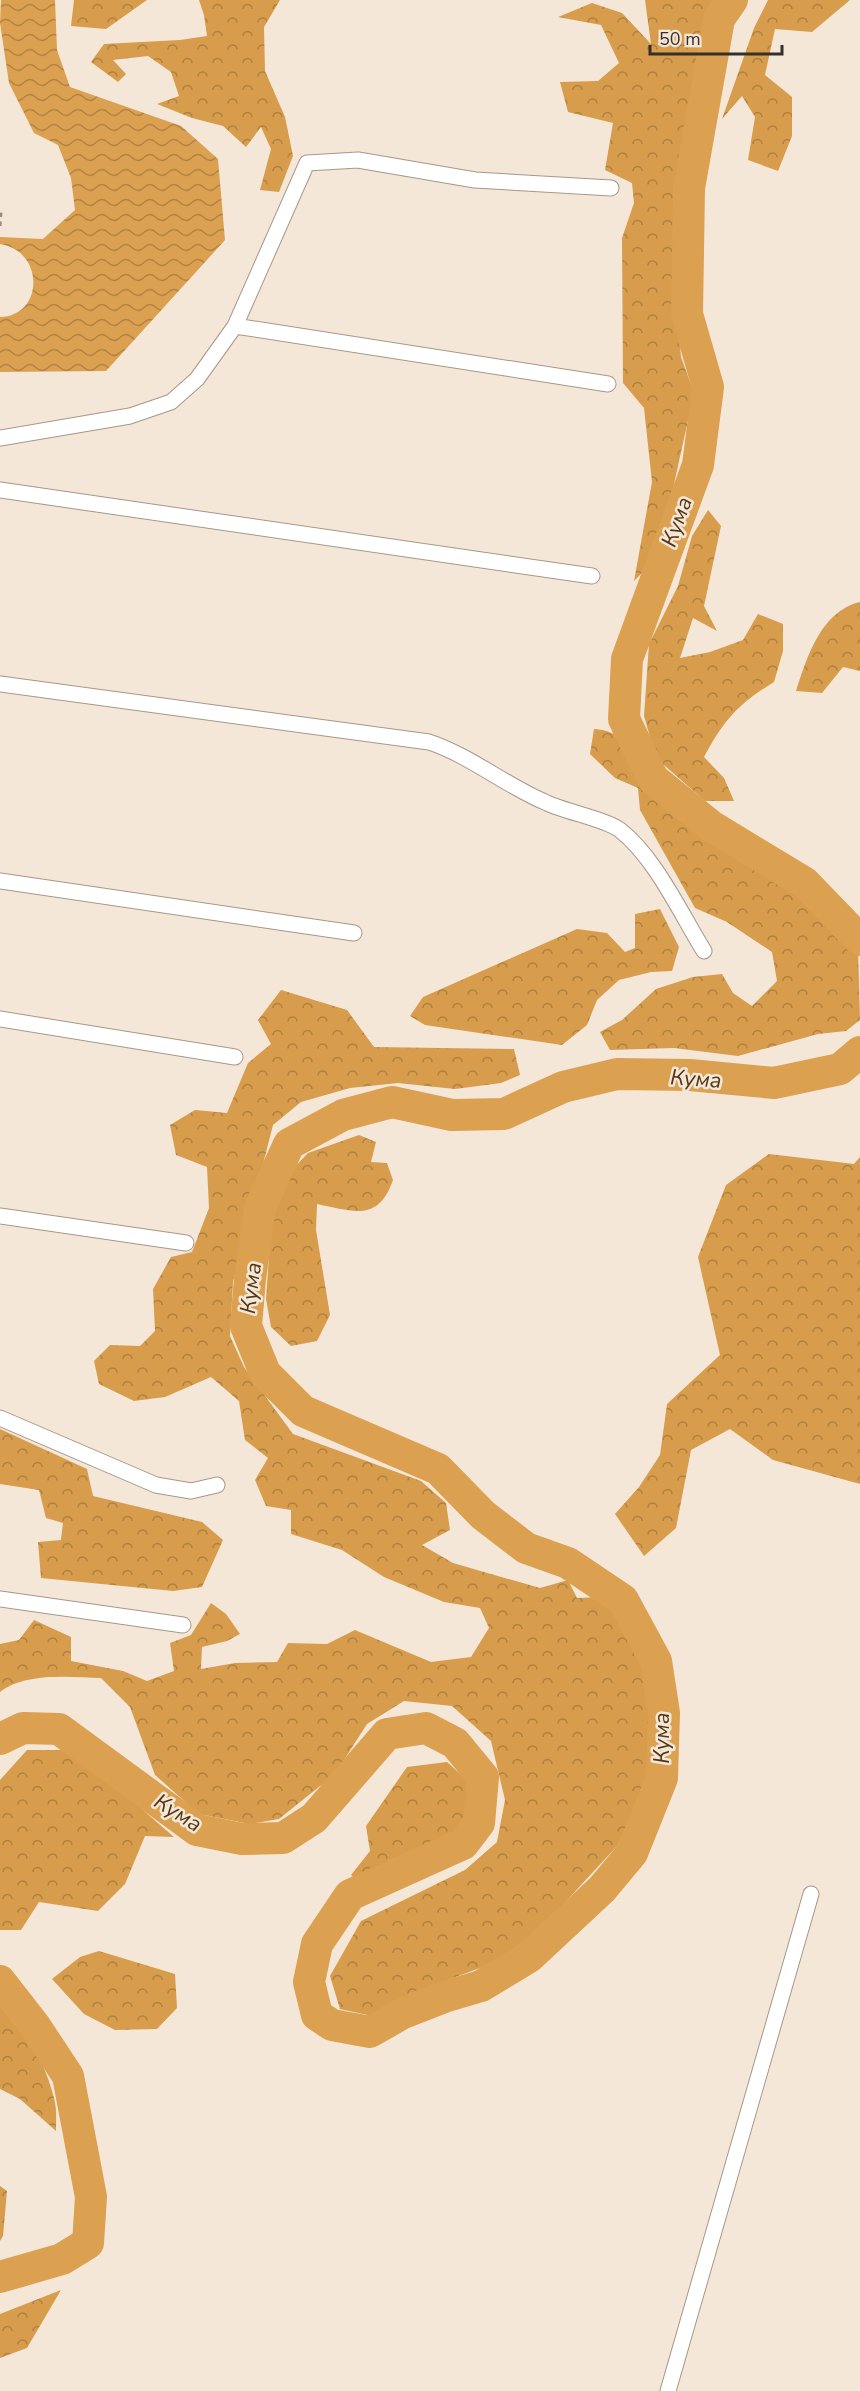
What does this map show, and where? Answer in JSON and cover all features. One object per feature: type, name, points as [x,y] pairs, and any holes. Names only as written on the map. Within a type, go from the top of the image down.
[{"type":"street","points":[[0,438],[130,416],[171,402],[197,379],[234,326],[307,163],[358,160],[475,180],[612,188]]},
{"type":"street","points":[[234,326],[608,384]]},
{"type":"street","points":[[0,490],[592,576]]},
{"type":"street","points":[[0,684],[429,742],[451,749],[511,786],[548,804],[619,829],[643,853],[704,951]]},
{"type":"street","points":[[0,881],[354,933]]},
{"type":"street","points":[[0,1019],[235,1057]]},
{"type":"street","points":[[0,1216],[186,1244]]},
{"type":"street","points":[[0,1418],[156,1485],[191,1491],[217,1485]]},
{"type":"street","points":[[0,1599],[183,1625]]},
{"type":"street","points":[[668,2391],[811,1894]]},
{"type":"path","points":[[0,226],[1,211]]},
{"type":"green space","points":[[74,0],[147,0],[106,29],[71,26]]},
{"type":"green space","points":[[199,0],[280,0],[264,27],[265,71],[285,117],[293,156],[279,192],[260,190],[271,149],[261,127],[246,147],[223,126],[192,118],[157,104],[179,96],[171,72],[148,56],[113,60],[126,74],[118,82],[91,62],[104,44],[180,40],[207,36]]},
{"type":"green space","points":[[645,0],[716,0],[705,21],[680,162],[676,303],[681,357],[694,393],[658,557],[634,581],[652,482],[644,408],[623,383],[622,238],[634,203],[632,183],[605,170],[613,123],[568,112],[560,82],[598,81],[619,63],[601,25],[558,17],[592,3],[622,13],[651,44]]},
{"type":"green space","points":[[768,0],[850,0],[812,32],[775,29],[765,75],[792,97],[792,136],[778,171],[748,160],[755,117],[742,96],[722,119],[754,28]]},
{"type":"green space","points":[[708,510],[721,526],[704,606],[717,631],[693,618],[680,658],[710,652],[743,640],[758,614],[783,624],[783,651],[774,682],[733,714],[718,733],[704,757],[724,778],[734,801],[705,801],[656,758],[644,716],[649,644],[678,586],[692,536]]},
{"type":"green space","points":[[860,602],[860,671],[843,667],[822,693],[796,691],[811,650],[826,625],[835,615]]},
{"type":"green space","points":[[594,729],[618,737],[631,753],[646,781],[671,804],[796,885],[828,914],[858,947],[860,1020],[846,1031],[818,1034],[738,1056],[674,1048],[610,1050],[600,1032],[622,1020],[656,989],[693,977],[722,974],[733,993],[752,1006],[777,981],[772,952],[727,922],[695,908],[640,810],[638,788],[615,778],[590,754]]},
{"type":"green space","points":[[660,909],[679,947],[672,971],[651,972],[619,980],[597,1000],[587,1025],[562,1045],[425,1025],[410,1016],[423,997],[577,929],[607,933],[625,952],[635,948],[635,914]]},
{"type":"green space","points":[[281,990],[347,1010],[374,1047],[514,1049],[520,1075],[501,1083],[455,1089],[398,1083],[350,1088],[301,1102],[273,1125],[233,1282],[230,1336],[244,1367],[293,1434],[421,1481],[446,1503],[450,1530],[422,1545],[453,1563],[540,1588],[568,1580],[577,1598],[601,1597],[619,1616],[642,1660],[649,1717],[648,1777],[618,1845],[532,1938],[491,1964],[439,1983],[372,2016],[340,2009],[330,1976],[361,1921],[465,1870],[497,1842],[505,1800],[491,1741],[452,1706],[404,1701],[367,1724],[335,1774],[279,1819],[250,1824],[199,1814],[155,1775],[130,1707],[101,1678],[49,1677],[22,1681],[0,1692],[0,1644],[19,1640],[34,1620],[71,1637],[71,1661],[123,1671],[147,1681],[174,1671],[170,1643],[191,1635],[211,1603],[226,1614],[240,1634],[227,1641],[202,1647],[201,1669],[235,1663],[277,1662],[288,1643],[327,1644],[355,1630],[431,1662],[471,1657],[489,1628],[480,1608],[444,1602],[384,1577],[342,1550],[291,1534],[291,1510],[266,1506],[255,1480],[268,1458],[245,1440],[239,1401],[211,1377],[165,1397],[134,1401],[99,1384],[94,1361],[110,1345],[140,1346],[155,1331],[153,1289],[171,1257],[192,1252],[209,1208],[207,1167],[176,1155],[170,1125],[195,1110],[227,1113],[248,1063],[271,1044],[258,1020]]},
{"type":"green space","points":[[359,1135],[376,1142],[371,1162],[387,1163],[393,1180],[380,1203],[363,1211],[317,1204],[316,1230],[330,1315],[317,1341],[291,1346],[271,1327],[266,1299],[272,1214],[286,1176],[308,1153]]},
{"type":"green space","points":[[769,1154],[854,1164],[860,1157],[860,1484],[773,1460],[730,1429],[691,1450],[676,1528],[644,1556],[615,1514],[639,1487],[660,1455],[667,1404],[720,1355],[698,1257],[726,1185]]},
{"type":"green space","points":[[0,1429],[87,1469],[93,1496],[202,1522],[223,1540],[202,1587],[173,1591],[41,1578],[38,1542],[61,1540],[63,1523],[46,1518],[39,1490],[0,1484]]},
{"type":"green space","points":[[27,1750],[66,1750],[106,1778],[174,1837],[145,1836],[125,1884],[98,1911],[39,1902],[21,1930],[0,1930],[0,1780]]},
{"type":"green space","points":[[447,1762],[467,1780],[469,1809],[458,1837],[357,1880],[351,1875],[370,1851],[366,1826],[407,1767]]},
{"type":"green space","points":[[99,1951],[175,1974],[177,2008],[157,2029],[115,2030],[84,2014],[52,1979],[80,1957]]},
{"type":"green space","points":[[0,2005],[26,2036],[46,2073],[55,2102],[56,2131],[20,2099],[0,2089]]},
{"type":"green space","points":[[0,2186],[7,2191],[3,2236],[0,2241]]},
{"type":"green space","points":[[61,2290],[27,2348],[0,2358],[0,2314]]},
{"type":"water","points":[[1,0],[55,0],[57,50],[70,87],[181,126],[218,159],[225,240],[106,371],[0,372],[0,317],[14,314],[25,306],[31,295],[33,283],[31,270],[25,258],[15,249],[0,244],[0,237],[43,239],[75,210],[71,178],[58,145],[34,133],[9,83],[0,23]]},
{"type":"waterway","name":"Кума","points":[[732,0],[719,19],[689,188],[687,314],[708,387],[698,465],[627,659],[624,719],[653,779],[711,826],[805,883],[860,940]]},
{"type":"waterway","name":"Кума","points":[[0,1739],[23,1728],[59,1729],[197,1830],[242,1839],[283,1838],[314,1818],[387,1734],[426,1728],[455,1743],[483,1777],[479,1823],[463,1844],[350,1895],[317,1944],[309,1982],[317,2015],[332,2025],[370,2032],[403,2013],[481,1986],[529,1957],[602,1889],[632,1853],[662,1778],[664,1713],[656,1661],[623,1600],[568,1563],[526,1548],[483,1515],[438,1469],[303,1411],[265,1373],[246,1326],[260,1208],[289,1144],[343,1115],[392,1102],[452,1115],[504,1114],[563,1087],[617,1074],[690,1075],[774,1083],[840,1069],[860,1052]]},
{"type":"waterway","name":"Кума","points":[[0,1981],[35,2026],[68,2076],[91,2197],[88,2243],[62,2259],[0,2277]]}]
